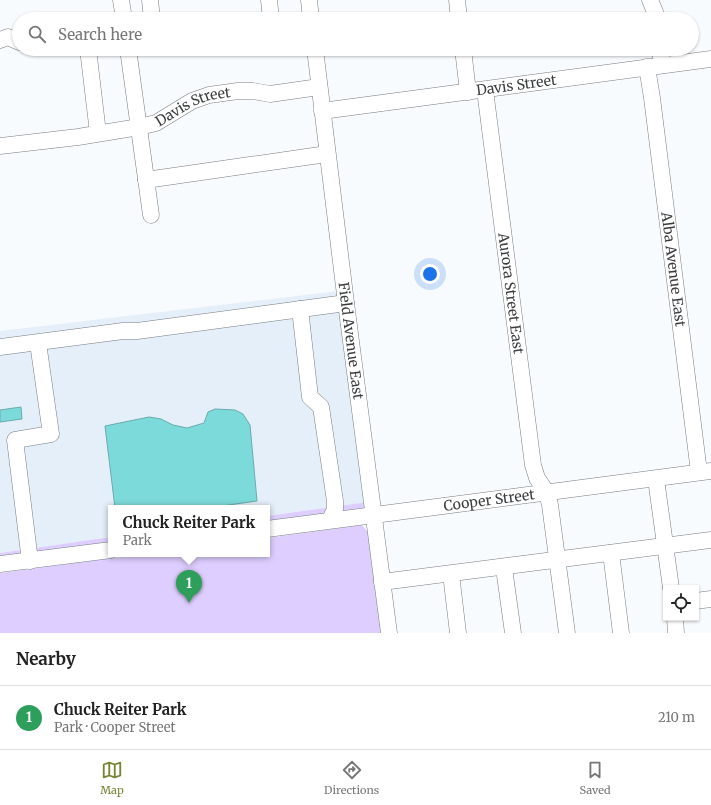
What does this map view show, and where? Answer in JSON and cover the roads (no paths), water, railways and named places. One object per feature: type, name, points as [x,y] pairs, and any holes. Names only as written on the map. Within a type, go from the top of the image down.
[{"type":"street","points":[[122,0],[123,12]]},
{"type":"street","points":[[150,0],[151,12]]},
{"type":"street","points":[[269,0],[270,12]]},
{"type":"street","points":[[309,0],[310,12]]},
{"type":"street","points":[[457,0],[458,12]]},
{"type":"street","points":[[650,0],[655,12]]},
{"type":"street","points":[[0,40],[8,37],[12,39]]},
{"type":"street","points":[[89,56],[98,133]]},
{"type":"street","points":[[129,56],[151,215]]},
{"type":"street","name":"Field Avenue East","points":[[316,56],[389,633]]},
{"type":"street","points":[[464,56],[468,92]]},
{"type":"street","name":"Alba Avenue East","points":[[658,56],[654,66],[654,113],[705,472]]},
{"type":"street","name":"Davis Street","points":[[322,111],[711,59]]},
{"type":"street","name":"Davis Street","points":[[0,146],[139,127],[156,123],[192,101],[209,95],[238,91],[253,91],[270,94],[319,87]]},
{"type":"street","name":"Aurora Street East","points":[[485,90],[533,465],[537,478],[547,493]]},
{"type":"street","points":[[146,180],[327,154]]},
{"type":"street","points":[[0,347],[123,331],[137,331],[346,302]]},
{"type":"street","points":[[300,309],[310,397],[321,406],[335,501],[335,508],[330,520]]},
{"type":"street","points":[[30,561],[15,440],[51,434],[38,343]]},
{"type":"street","name":"Cooper Street","points":[[270,529],[705,472]]},
{"type":"street","points":[[656,479],[671,585]]},
{"type":"street","points":[[547,493],[550,505],[567,633]]},
{"type":"street","points":[[382,582],[504,568],[711,540]]},
{"type":"street","points":[[0,564],[108,550]]},
{"type":"street","points":[[610,553],[621,633]]},
{"type":"street","points":[[504,568],[513,633]]},
{"type":"street","points":[[450,574],[458,633]]},
{"type":"street","points":[[699,600],[711,599]]},
{"type":"street","points":[[675,621],[676,633]]},
{"type":"water","points":[[21,407],[22,419],[0,422],[0,410]]},
{"type":"water","points":[[215,409],[235,410],[243,414],[250,425],[257,501],[228,505],[115,505],[105,426],[149,417],[161,419],[173,425],[187,428],[204,423],[208,412]]},
{"type":"place","name":"Chuck Reiter Park","points":[[189,603]]}]
